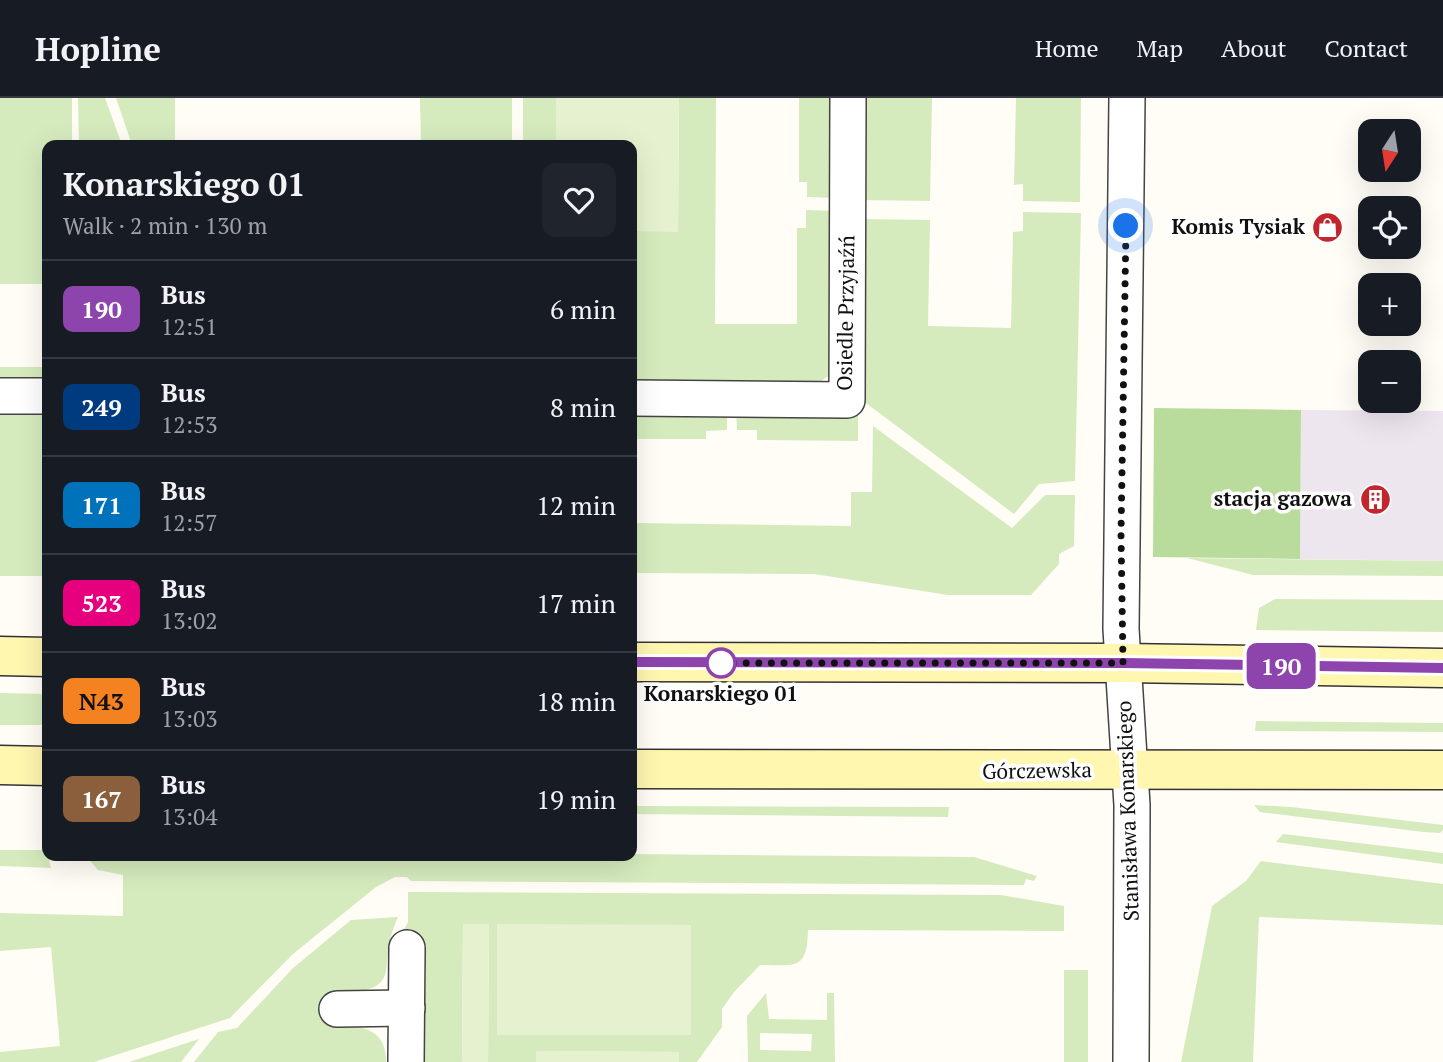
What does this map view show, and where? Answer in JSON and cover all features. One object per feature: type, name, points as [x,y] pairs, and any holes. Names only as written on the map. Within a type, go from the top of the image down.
[{"type":"main road","points":[[0,656],[42,657]]},
{"type":"main road","points":[[637,662],[1123,663],[1443,668]]},
{"type":"main road","points":[[0,765],[42,766]]},
{"type":"main road","name":"Górczewska","points":[[637,769],[1443,770]]},
{"type":"street","name":"Osiedle Przyjaźń","points":[[637,398],[847,400],[848,98]]},
{"type":"street","name":"Stanisława Konarskiego","points":[[1128,98],[1121,534],[1123,663],[1129,769],[1131,1062]]},
{"type":"street","points":[[0,396],[42,396]]},
{"type":"street","points":[[406,1062],[407,948]]},
{"type":"street","points":[[337,1009],[407,1008]]},
{"type":"shaded area","points":[[1301,410],[1358,410],[1358,413],[1443,411],[1443,561],[1300,559]]},
{"type":"green space","points":[[0,98],[72,98],[72,140],[42,140],[42,284],[0,284]]},
{"type":"green space","points":[[78,98],[105,98],[120,140],[79,140]]},
{"type":"green space","points":[[116,98],[175,98],[175,140],[130,140]]},
{"type":"green space","points":[[420,98],[512,98],[512,140],[421,140]]},
{"type":"green space","points":[[523,98],[556,98],[556,140],[523,140]]},
{"type":"green space","points":[[556,98],[679,98],[678,232],[637,231],[637,140],[556,140]]},
{"type":"green space","points":[[679,98],[716,98],[715,324],[797,324],[797,228],[806,228],[806,210],[835,211],[831,374],[813,387],[637,387],[637,231],[678,231]]},
{"type":"green space","points":[[799,98],[835,98],[835,198],[807,197],[807,182],[799,182]]},
{"type":"green space","points":[[860,98],[932,98],[930,201],[861,200]]},
{"type":"green space","points":[[1016,98],[1081,98],[1080,202],[1023,201],[1023,184],[1014,185]]},
{"type":"green space","points":[[1023,212],[1081,213],[1075,481],[1039,484],[1014,514],[862,400],[862,219],[930,220],[928,326],[1011,328],[1013,232],[1023,231]]},
{"type":"green space","points":[[0,367],[42,367],[42,385],[0,385]]},
{"type":"green space","points":[[0,407],[42,407],[42,576],[0,576]]},
{"type":"green space","points":[[1154,408],[1301,410],[1300,559],[1153,557]]},
{"type":"green space","points":[[637,411],[727,412],[727,430],[706,431],[706,439],[637,439]]},
{"type":"green space","points":[[736,412],[858,413],[858,441],[757,440],[757,430],[737,430]]},
{"type":"green space","points":[[873,426],[1012,528],[1045,495],[1075,495],[1074,546],[1059,554],[1059,564],[1031,595],[948,595],[814,574],[637,573],[637,523],[851,526],[851,492],[872,492]]},
{"type":"green space","points":[[1187,558],[1443,561],[1443,576],[1253,575]]},
{"type":"green space","points":[[1275,599],[1443,600],[1443,632],[1256,630],[1259,608]]},
{"type":"green space","points":[[0,693],[42,694],[42,725],[0,725]]},
{"type":"green space","points":[[1256,721],[1443,723],[1443,732],[1255,731]]},
{"type":"green space","points":[[1254,805],[1443,825],[1443,830],[1440,833],[1424,832],[1260,812]]},
{"type":"green space","points":[[637,806],[949,807],[948,817],[637,814]]},
{"type":"green space","points":[[1283,834],[1443,853],[1443,864],[1276,842]]},
{"type":"green space","points":[[0,850],[42,850],[42,861],[49,861],[51,868],[0,866]]},
{"type":"green space","points":[[637,854],[974,857],[1037,876],[1034,881],[1026,879],[1024,885],[411,881],[407,877],[395,877],[376,887],[293,954],[230,1018],[94,1062],[0,1062],[0,1052],[60,1046],[51,947],[0,951],[0,913],[123,916],[123,875],[98,870],[90,861],[637,861]]},
{"type":"green space","points":[[1261,861],[1443,884],[1443,925],[1259,917],[1253,1062],[1181,1062],[1212,906],[1246,881]]},
{"type":"green space","points":[[408,892],[1001,895],[1064,906],[1064,931],[808,930],[802,959],[791,965],[760,965],[734,992],[722,1009],[722,1027],[697,1062],[679,1062],[679,1052],[536,1051],[536,1062],[488,1062],[489,924],[463,924],[462,1062],[422,1062],[423,941],[398,942],[408,922]],"holes":[[[497,924],[679,1035],[497,1035]]]},
{"type":"green space","points":[[398,917],[381,982],[372,988],[356,992],[332,994],[332,1025],[362,1028],[377,1035],[385,1051],[386,1062],[194,1062],[218,1032],[237,1028],[292,969],[351,920]]},
{"type":"green space","points":[[463,924],[489,924],[488,1062],[462,1062]]},
{"type":"green space","points":[[497,924],[691,925],[691,1035],[497,1035]]},
{"type":"green space","points":[[1064,970],[1088,970],[1088,1062],[1064,1062]]},
{"type":"green space","points":[[766,993],[769,1019],[827,1020],[827,993],[834,993],[835,1062],[748,1062],[747,1016]],"holes":[[[760,1033],[812,1034],[811,1051],[760,1050]]]},
{"type":"green space","points":[[199,1039],[181,1062],[129,1062]]},
{"type":"green space","points":[[536,1051],[679,1052],[679,1062],[536,1062]]},
{"type":"bus line","name":"190","points":[[637,662],[1123,663],[1443,668]]},
{"type":"place","name":"Komis Tysiak","points":[[1328,227]]},
{"type":"place","name":"stacja gazowa","points":[[1375,499]]},
{"type":"place","name":"Konarskiego 01","points":[[721,663]]},
{"type":"route","points":[[721,663],[1123,663],[1121,534],[1126,226]]}]
